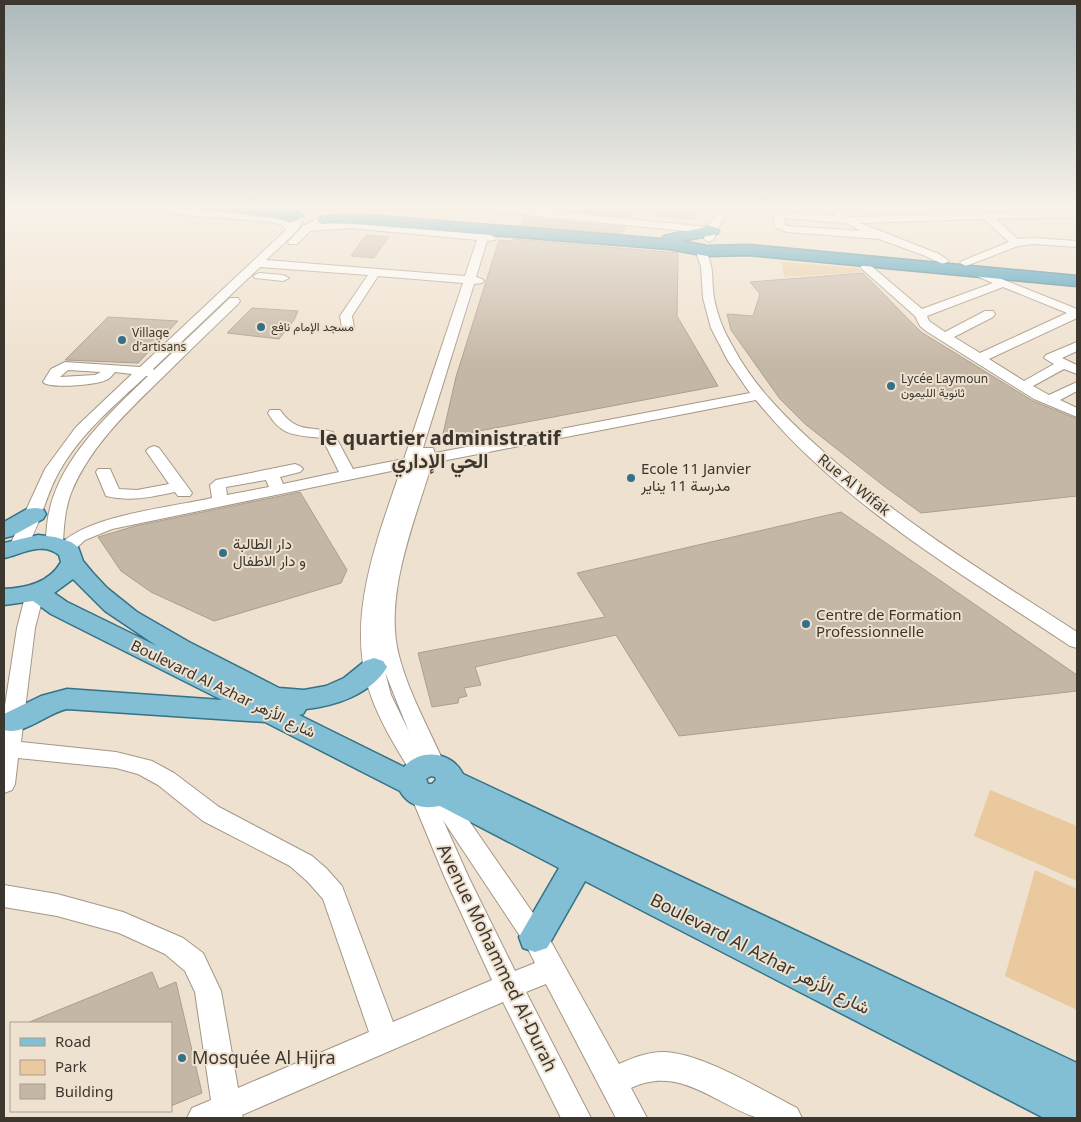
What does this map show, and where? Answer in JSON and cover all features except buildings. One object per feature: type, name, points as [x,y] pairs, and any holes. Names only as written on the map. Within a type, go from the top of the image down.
[{"type":"highway","points":[[878,258],[1077,275]]},
{"type":"highway","points":[[934,258],[1016,274],[1077,281]]},
{"type":"main road","points":[[9,543],[34,514]]},
{"type":"main road","points":[[4,597],[36,592],[64,575],[64,551],[37,542],[9,543]]},
{"type":"main road","name":"Boulevard Al Azhar شارع الأزهر","points":[[64,551],[93,589],[106,602],[140,626],[274,705]]},
{"type":"main road","name":"Boulevard Al Azhar شارع الأزهر","points":[[36,592],[59,608],[274,705],[429,782],[1077,1082]]},
{"type":"main road","points":[[12,722],[50,703],[67,699],[274,705],[292,700],[311,700],[330,696],[348,689],[374,667]]},
{"type":"main road","name":"Boulevard Al Azhar شارع الأزهر","points":[[429,782],[578,862],[1077,1115]]},
{"type":"main road","points":[[535,937],[578,862]]},
{"type":"street","points":[[34,514],[51,472],[70,443],[93,417],[269,258]]},
{"type":"street","points":[[271,264],[276,258]]},
{"type":"street","name":"Avenue Mohammed Al-Durah","points":[[481,258],[418,461],[386,542],[376,584],[371,619],[376,682],[391,716],[429,782],[535,937],[632,1118]]},
{"type":"street","name":"Rue Al Wifak","points":[[708,258],[708,295],[718,332],[742,372],[759,395],[804,443],[866,497],[919,536],[1077,641]]},
{"type":"street","points":[[969,266],[985,258]]},
{"type":"street","points":[[292,266],[299,259],[400,267],[402,270],[399,275]]},
{"type":"street","points":[[64,551],[57,515],[69,478],[78,463],[99,434],[160,373],[258,269],[271,264],[474,281]]},
{"type":"street","points":[[969,266],[1001,284],[1077,313]]},
{"type":"street","points":[[866,267],[920,314],[924,323],[944,337],[1048,401],[1077,413]]},
{"type":"street","points":[[258,269],[283,278]]},
{"type":"street","points":[[345,285],[354,271]]},
{"type":"street","points":[[348,328],[346,316],[375,273]]},
{"type":"street","points":[[1016,274],[1020,291]]},
{"type":"street","points":[[920,314],[1001,284]]},
{"type":"street","points":[[978,359],[1077,313]]},
{"type":"street","points":[[944,337],[989,314]]},
{"type":"street","points":[[1077,346],[1052,357],[1077,370]]},
{"type":"street","points":[[1024,386],[1064,364]]},
{"type":"street","points":[[72,382],[83,367]]},
{"type":"street","points":[[112,368],[103,377],[72,382],[53,383],[50,380],[60,368],[112,368],[160,373]]},
{"type":"street","points":[[1048,401],[1077,386]]},
{"type":"street","points":[[64,551],[79,536],[97,528],[348,475],[759,395]]},
{"type":"street","points":[[275,413],[285,428],[328,435],[348,475]]},
{"type":"street","points":[[154,451],[179,486],[191,507]]},
{"type":"street","name":"Avenue Mohammed Al-Durah","points":[[418,461],[391,578],[386,620],[389,655],[429,782],[444,851],[509,986],[576,1118]]},
{"type":"street","points":[[220,501],[218,484],[295,469]]},
{"type":"street","points":[[104,472],[112,493],[121,495],[129,496],[179,486]]},
{"type":"street","points":[[272,474],[278,490]]},
{"type":"street","points":[[4,784],[26,628],[36,592]]},
{"type":"street","points":[[8,749],[116,760],[144,767],[166,779],[211,814],[308,866],[318,874],[333,894],[385,1039]]},
{"type":"street","points":[[4,896],[56,905],[124,923],[174,946],[194,962],[208,991],[219,1115],[385,1039],[552,969]]},
{"type":"street","points":[[613,1082],[634,1070],[648,1066],[678,1067],[693,1071],[787,1118]]},
{"type":"green space","points":[[782,262],[857,268],[863,272],[784,277]]},
{"type":"green space","points":[[990,790],[1077,826],[1077,881],[974,836]]},
{"type":"green space","points":[[1035,870],[1077,889],[1077,1010],[1005,976]]},
{"type":"place","name":"مسجد الإمام نافع","points":[[261,327]]},
{"type":"place","name":"Village d'artisans","points":[[122,340]]},
{"type":"place","name":"Lycée Laymoun ثانوية الليمون","points":[[891,386]]},
{"type":"place","name":"Ecole 11 Janvier مدرسة 11 يناير","points":[[631,478]]},
{"type":"place","name":"دار الطالبة و دار الاطفال","points":[[223,553]]},
{"type":"place","name":"Centre de Formation Professionnelle","points":[[806,624]]},
{"type":"place","name":"Mosquée Al Hijra","points":[[182,1058]]},
{"type":"district","name":"le quartier administratif الحي الإداري","points":[[440,450]]}]
